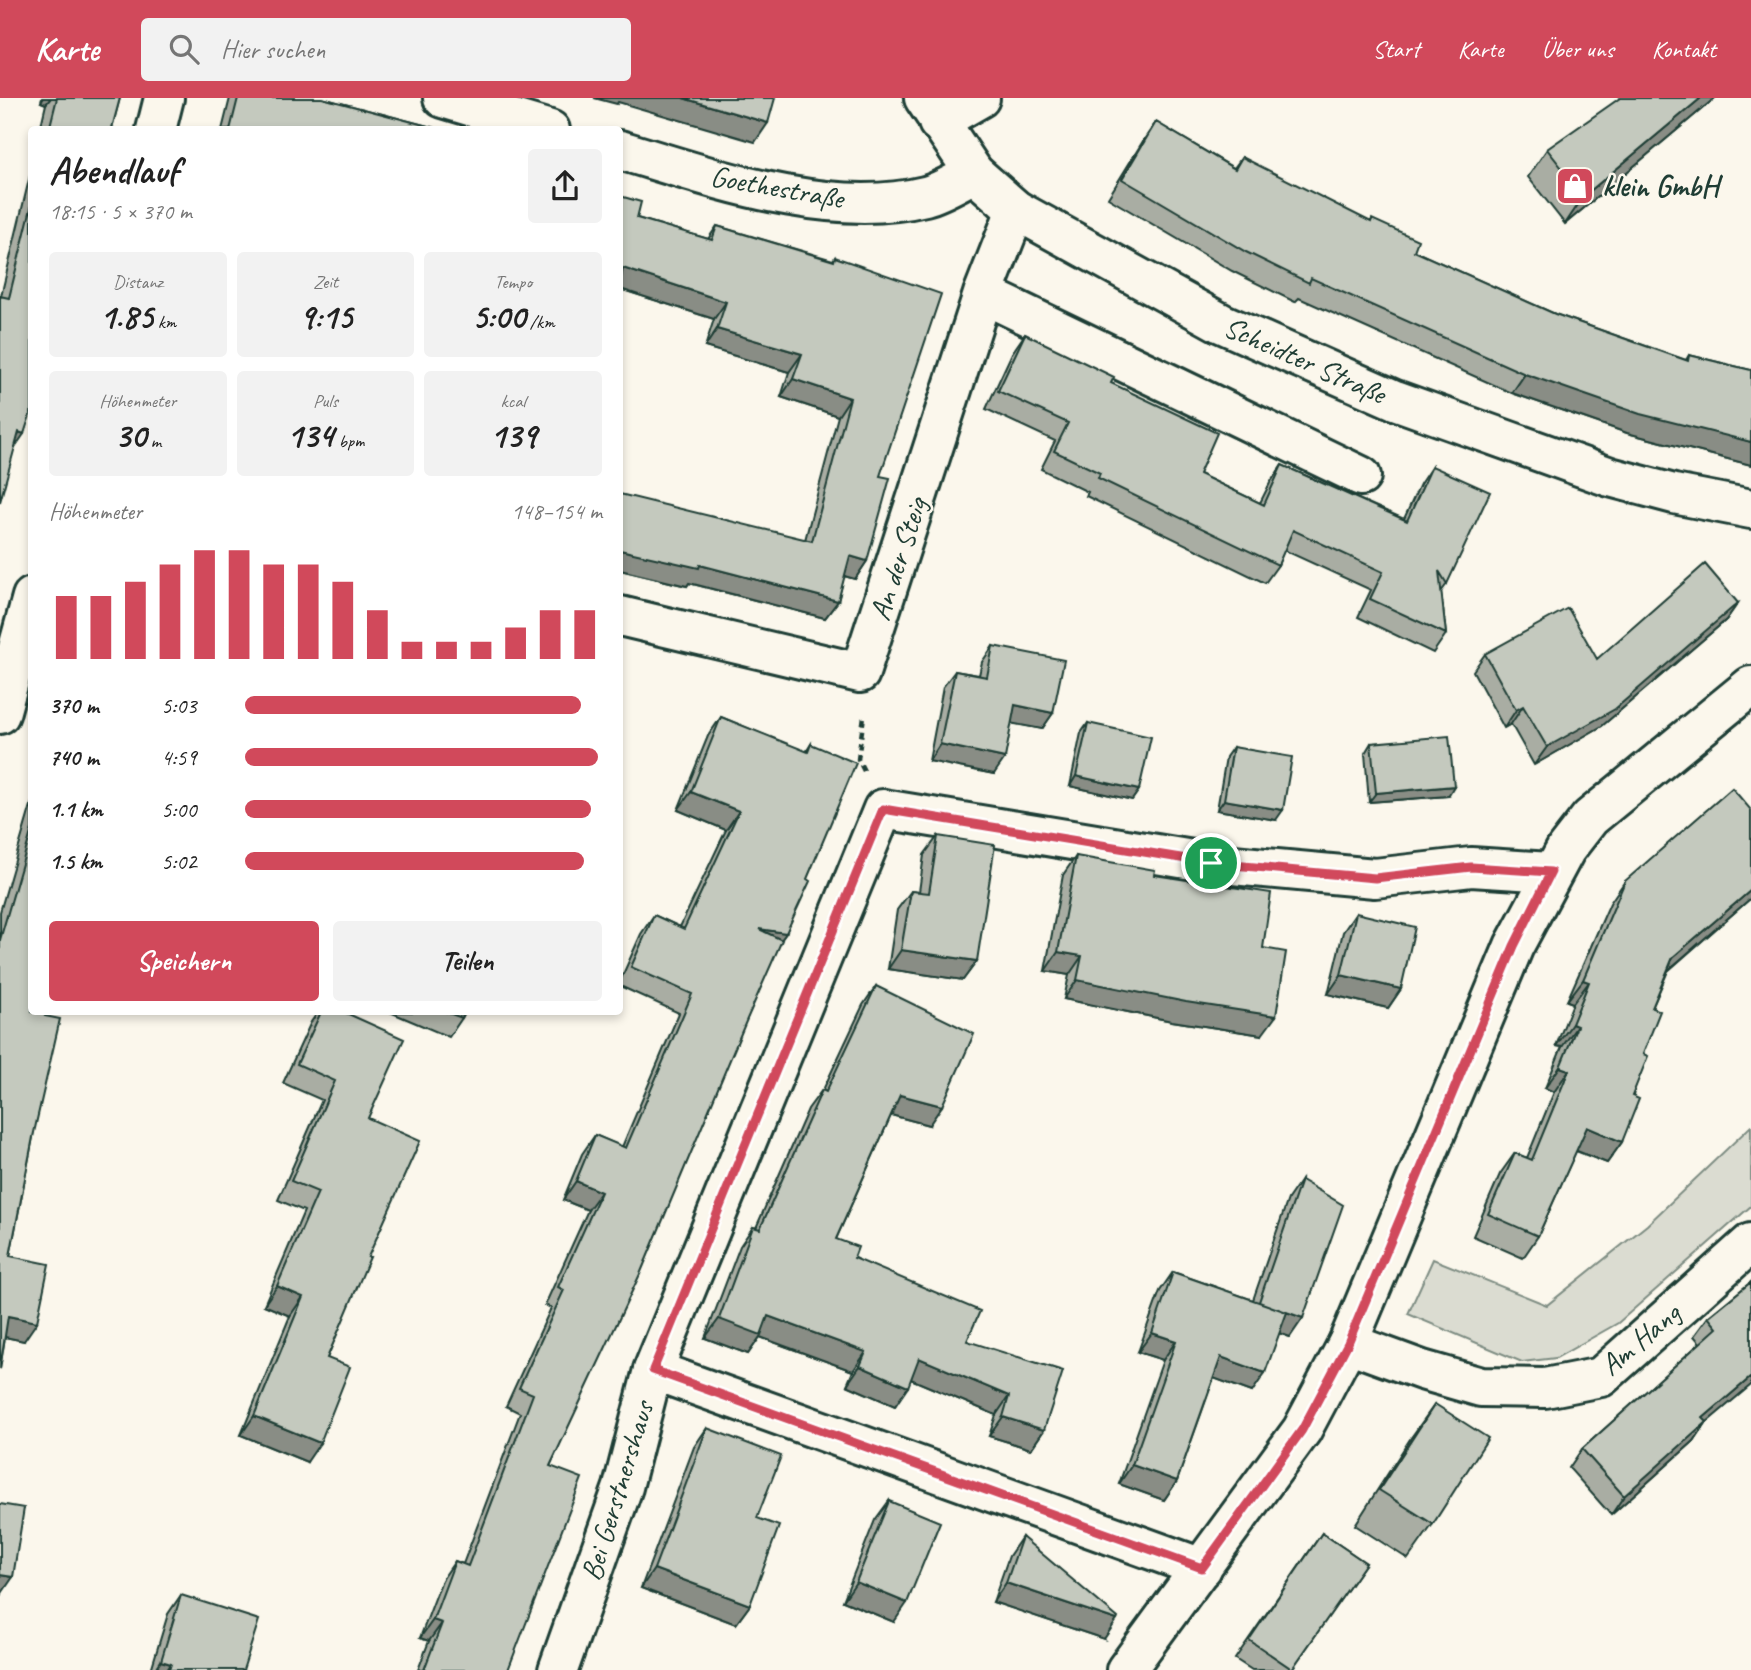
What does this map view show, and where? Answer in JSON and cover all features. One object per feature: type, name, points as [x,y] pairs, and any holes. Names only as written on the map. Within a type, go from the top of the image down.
[{"type":"street","points":[[157,126],[164,98]]},
{"type":"street","points":[[443,98],[537,126]]},
{"type":"street","points":[[931,110],[980,98]]},
{"type":"street","name":"Scheidter Straße","points":[[931,110],[974,173],[1016,210],[1221,323],[1395,400],[1611,477],[1674,494],[1751,509]]},
{"type":"street","name":"Goethestraße","points":[[623,151],[737,185],[792,196],[843,202],[889,201],[926,196],[974,173]]},
{"type":"street","name":"An der Steig","points":[[623,617],[860,673],[983,293],[1016,210]]},
{"type":"street","points":[[983,293],[1362,476]]},
{"type":"street","points":[[0,714],[28,612]]},
{"type":"street","points":[[1126,1670],[1302,1430],[1348,1343],[1514,946],[1551,872],[1590,818],[1751,686]]},
{"type":"street","name":"Bei Gerstnershaus","points":[[558,1670],[623,1487],[653,1370],[883,809],[1211,863],[1375,878],[1471,867],[1551,872]]},
{"type":"street","name":"Am Hang","points":[[1348,1343],[1422,1370],[1481,1387],[1545,1388],[1601,1377],[1751,1243]]},
{"type":"street","points":[[653,1370],[1202,1568]]},
{"type":"path","points":[[858,759],[865,707]]},
{"type":"shaded area","points":[[1751,1126],[1751,1206],[1618,1323],[1556,1358],[1522,1362],[1408,1314],[1433,1259],[1547,1305],[1647,1225]]},
{"type":"building","points":[[57,98],[120,98],[113,126],[50,126]]},
{"type":"building","points":[[238,98],[322,98],[428,126],[231,126]]},
{"type":"building","points":[[683,98],[775,98],[768,123]]},
{"type":"building","points":[[1620,98],[1701,98],[1584,196],[1547,149]]},
{"type":"building","points":[[1156,122],[1235,169],[1242,157],[1371,222],[1372,219],[1418,240],[1414,251],[1555,314],[1688,361],[1689,355],[1751,370],[1751,442],[1640,414],[1525,374],[1311,278],[1309,283],[1246,252],[1122,179]]},
{"type":"building","points":[[623,197],[641,202],[637,218],[712,240],[717,226],[834,261],[835,257],[941,294],[880,476],[890,478],[867,561],[850,556],[838,601],[700,565],[699,568],[623,551],[623,495],[812,541],[850,398],[793,379],[802,354],[717,329],[726,302],[623,268]]},
{"type":"building","points":[[28,220],[28,422],[24,434],[19,432],[0,502],[0,296],[9,298]]},
{"type":"building","points":[[1025,334],[1114,377],[1111,383],[1217,433],[1199,474],[1264,505],[1282,465],[1407,521],[1432,466],[1490,492],[1447,584],[1439,571],[1446,634],[1370,599],[1383,572],[1293,530],[1278,565],[1098,478],[1100,473],[1054,451],[1068,423],[998,391]]},
{"type":"building","points":[[1705,564],[1738,603],[1615,709],[1547,747],[1523,706],[1516,710],[1485,654],[1568,608],[1597,659]]},
{"type":"building","points":[[993,646],[1064,660],[1053,713],[1015,705],[1005,758],[940,744],[955,671],[987,677]]},
{"type":"building","points":[[721,717],[808,752],[811,744],[856,763],[807,879],[810,881],[786,933],[759,929],[782,940],[641,1272],[550,1466],[582,1478],[508,1670],[424,1670],[442,1623],[433,1620],[455,1561],[468,1566],[533,1394],[519,1388],[564,1290],[558,1287],[601,1192],[576,1181],[595,1135],[626,1148],[692,994],[631,967],[654,915],[684,929],[739,811],[691,792]]},
{"type":"building","points":[[1088,723],[1151,737],[1139,790],[1076,776]]},
{"type":"building","points":[[1449,736],[1454,786],[1376,793],[1371,743]]},
{"type":"building","points":[[1233,747],[1292,757],[1283,810],[1224,800]]},
{"type":"building","points":[[1732,788],[1751,810],[1751,890],[1673,957],[1652,1008],[1660,1011],[1643,1054],[1648,1056],[1632,1096],[1639,1099],[1622,1142],[1587,1127],[1538,1236],[1488,1214],[1515,1153],[1532,1160],[1569,1070],[1560,1067],[1577,1026],[1572,1024],[1589,982],[1583,980],[1625,881]]},
{"type":"building","points":[[938,836],[995,845],[977,961],[901,950],[911,891],[929,893]]},
{"type":"building","points":[[28,843],[28,1015],[45,1015],[60,1019],[10,1256],[49,1264],[37,1322],[8,1316],[0,1369],[0,940]]},
{"type":"building","points":[[1076,856],[1155,870],[1154,875],[1271,893],[1263,948],[1286,952],[1276,1016],[1186,1002],[1077,980],[1082,956],[1058,952]]},
{"type":"building","points":[[1356,913],[1415,927],[1401,989],[1341,975]]},
{"type":"building","points":[[876,986],[974,1034],[942,1106],[900,1095],[836,1239],[858,1247],[854,1258],[980,1311],[967,1341],[1063,1371],[1044,1430],[1003,1417],[1009,1396],[919,1358],[908,1387],[860,1366],[866,1352],[768,1316],[761,1335],[719,1319],[753,1227],[760,1229],[822,1090],[826,1092]]},
{"type":"building","points":[[320,1015],[351,1015],[404,1039],[368,1118],[420,1141],[368,1257],[327,1358],[350,1367],[320,1443],[254,1416],[303,1297],[277,1286],[318,1192],[291,1181],[335,1081],[297,1064]]},
{"type":"building","points":[[1301,1180],[1343,1205],[1303,1318],[1259,1302]]},
{"type":"building","points":[[1173,1272],[1287,1312],[1265,1373],[1221,1357],[1177,1481],[1132,1465],[1176,1341],[1152,1333]]},
{"type":"building","points":[[1751,1282],[1751,1377],[1703,1418],[1707,1422],[1624,1496],[1582,1449],[1717,1328],[1708,1317]]},
{"type":"building","points":[[1435,1404],[1488,1438],[1433,1524],[1379,1490]]},
{"type":"building","points":[[707,1428],[781,1456],[757,1518],[779,1526],[750,1605],[654,1569]]},
{"type":"building","points":[[889,1501],[940,1522],[907,1603],[856,1582]]},
{"type":"building","points":[[0,1504],[24,1508],[13,1577],[0,1575]]},
{"type":"building","points":[[1322,1533],[1366,1563],[1292,1669],[1249,1640]]},
{"type":"building","points":[[1022,1537],[1118,1618],[1117,1620],[1006,1583]]},
{"type":"building","points":[[181,1595],[259,1620],[243,1670],[169,1670],[171,1664],[161,1661]]},
{"type":"place","name":"klein GmbH","points":[[1575,186]]},
{"type":"route","points":[[883,809],[1211,863],[1375,878],[1471,867],[1551,872],[1514,946],[1348,1343],[1302,1430],[1202,1568],[653,1370],[883,809]]}]
